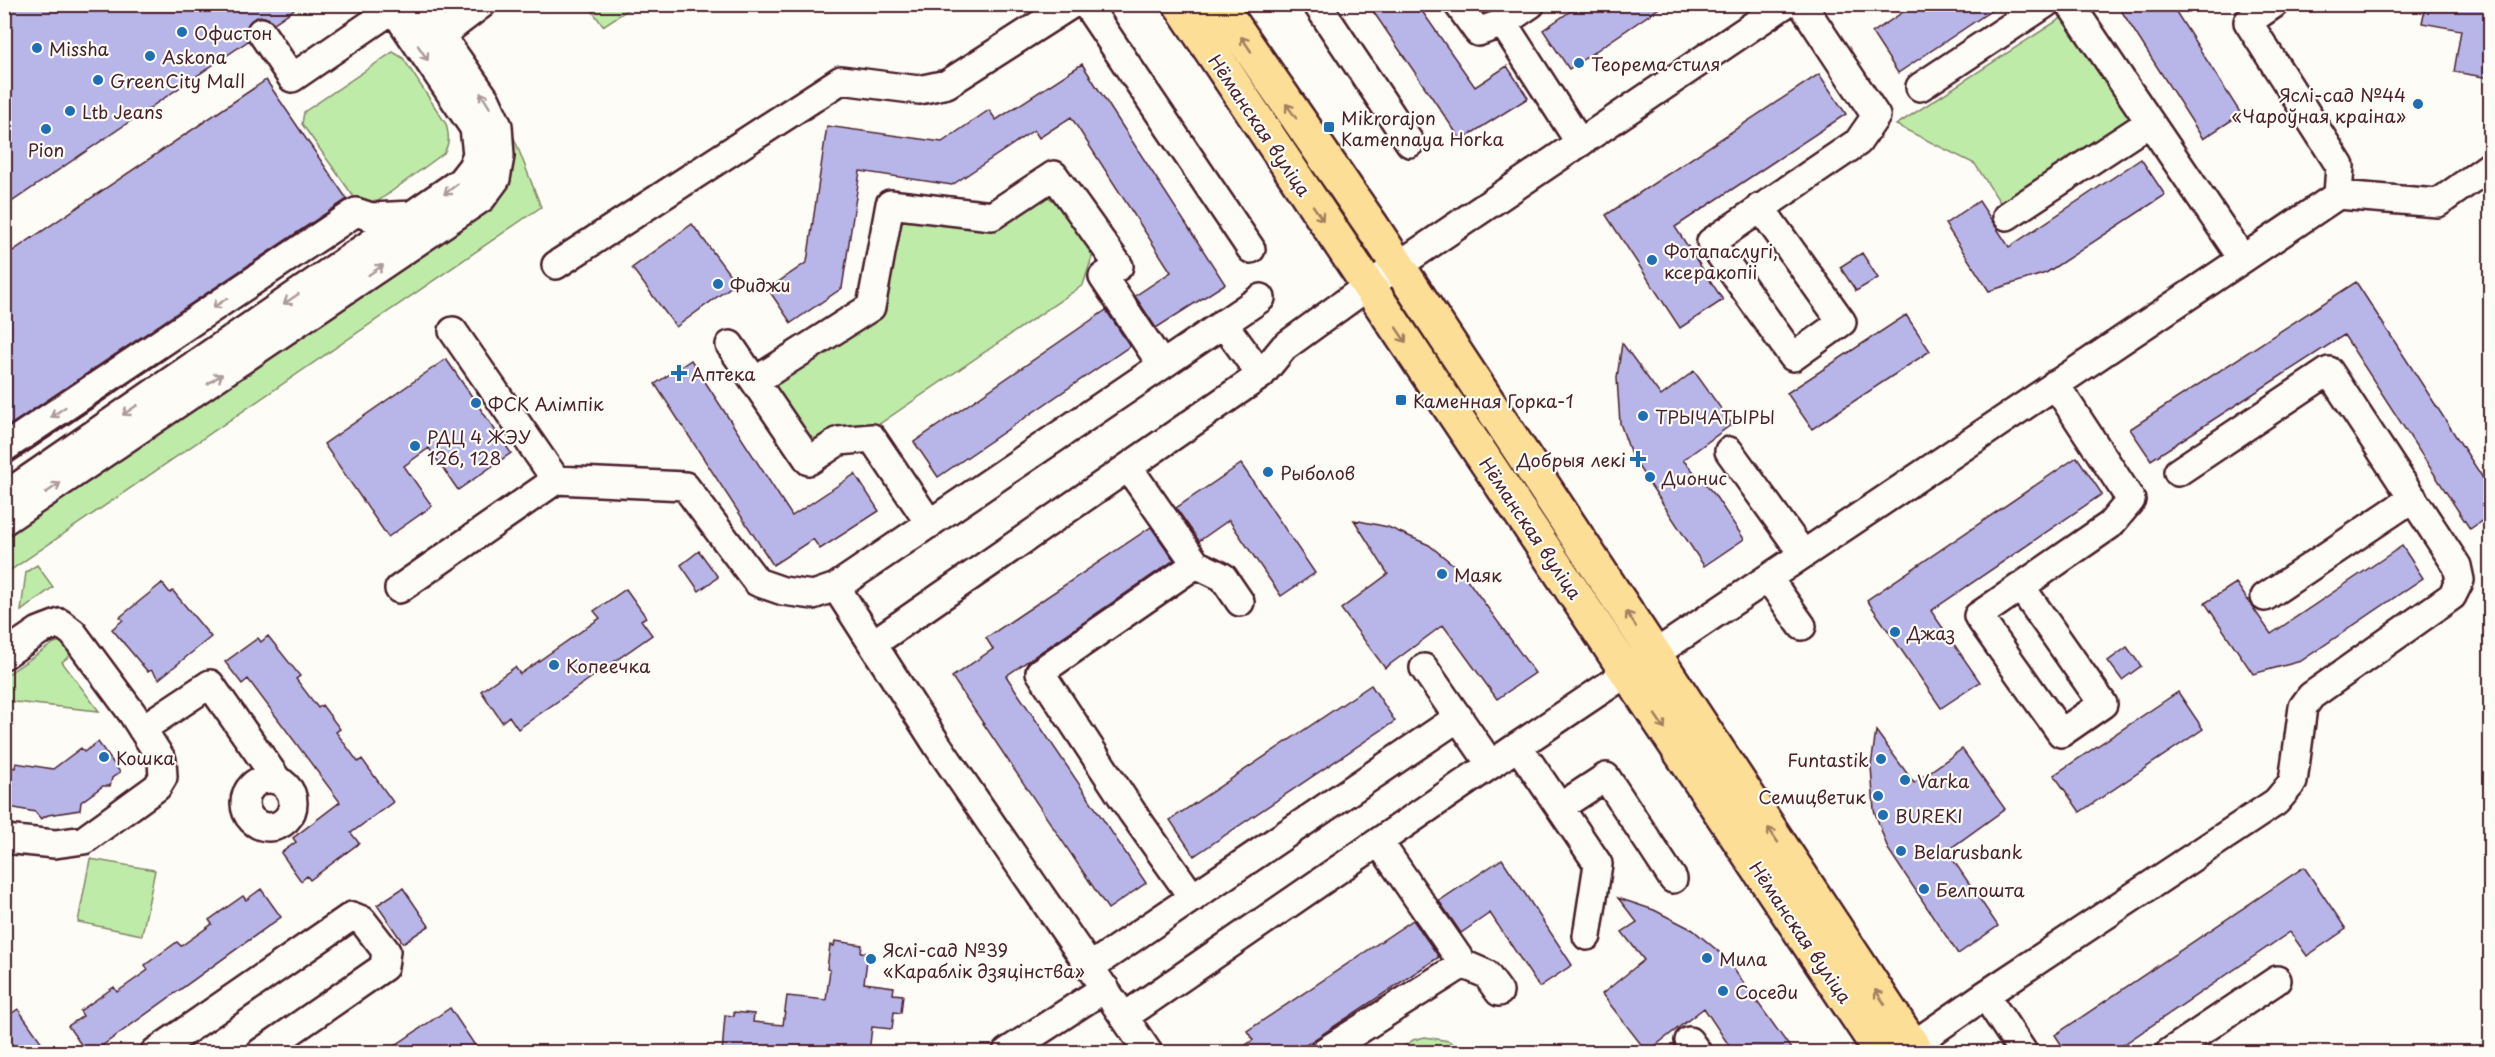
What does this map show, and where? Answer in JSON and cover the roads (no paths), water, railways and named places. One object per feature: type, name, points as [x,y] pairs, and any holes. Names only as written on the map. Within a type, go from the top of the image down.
[{"type":"main road","name":"Нёманская вуліца","points":[[1180,4],[1368,286],[1641,664],[1911,1050]]},
{"type":"main road","name":"Нёманская вуліца","points":[[1220,4],[1398,266],[1881,1053]]},
{"type":"lane","points":[[4,521],[482,198],[496,179],[500,156],[498,126],[486,100],[419,4]]},
{"type":"lane","points":[[440,36],[482,4]]},
{"type":"lane","points":[[556,265],[841,80],[919,90],[947,84],[1072,4]]},
{"type":"lane","points":[[1086,4],[1251,249]]},
{"type":"lane","points":[[1317,4],[1410,143]]},
{"type":"lane","points":[[1458,4],[1478,32],[1503,23],[1531,4]]},
{"type":"lane","points":[[874,644],[1261,375],[1284,347],[1368,286],[1785,4]]},
{"type":"lane","points":[[1760,207],[1842,322],[1793,357],[1712,242],[1760,207],[1858,142],[1876,116],[1802,4]]},
{"type":"lane","points":[[1920,87],[2045,4]]},
{"type":"lane","points":[[2070,4],[2242,258]]},
{"type":"lane","points":[[2274,4],[2248,22],[2340,166],[2338,195]]},
{"type":"lane","points":[[4,496],[413,215],[461,181],[472,167],[477,154],[474,128],[391,7],[292,78],[261,32]]},
{"type":"lane","points":[[1503,23],[1580,143]]},
{"type":"lane","points":[[2007,216],[2150,122]]},
{"type":"lane","points":[[1124,1017],[1518,746],[2338,195],[2438,203],[2490,166]]},
{"type":"lane","points":[[755,381],[871,307],[890,204],[992,216],[1054,175],[1119,266],[1103,277],[1162,365]]},
{"type":"lane","points":[[4,448],[356,212],[370,217],[413,215]]},
{"type":"lane","points":[[399,589],[556,480],[685,486],[757,582],[783,591],[813,596],[836,587],[1261,297]]},
{"type":"lane","points":[[1223,323],[1261,375]]},
{"type":"lane","points":[[453,332],[556,480]]},
{"type":"lane","points":[[730,345],[809,461],[839,441],[872,438],[930,524]]},
{"type":"lane","points":[[1911,1050],[1984,995],[2276,802],[2293,782],[2303,707],[2311,696],[2452,596],[2460,580],[2457,566],[2330,371],[2178,472]]},
{"type":"lane","points":[[2021,587],[2103,704],[2061,733],[1978,616],[2110,525],[2131,500],[2055,384]]},
{"type":"lane","points":[[1729,451],[1803,554]]},
{"type":"lane","points":[[1128,467],[1196,564],[1223,577],[1240,602]]},
{"type":"lane","points":[[2265,597],[2413,498]]},
{"type":"lane","points":[[1193,898],[1132,812],[1040,672],[1196,564]]},
{"type":"lane","points":[[1768,578],[1802,626]]},
{"type":"lane","points":[[836,587],[938,746],[1148,1053]]},
{"type":"lane","points":[[4,655],[39,631],[60,623],[73,633],[142,729],[162,760],[163,777],[157,787],[84,840],[55,844],[4,839]]},
{"type":"lane","points":[[1424,668],[1491,765]]},
{"type":"lane","points":[[142,729],[210,684],[276,778]]},
{"type":"lane","points":[[1007,1053],[1193,898],[1459,717]]},
{"type":"lane","points":[[1518,746],[1598,864],[1587,936]]},
{"type":"lane","points":[[1560,807],[1606,777],[1673,879]]},
{"type":"lane","points":[[1379,842],[1463,964],[1486,974],[1499,992]]},
{"type":"lane","points":[[155,1053],[352,916],[362,920],[386,951],[384,967],[261,1053]]},
{"type":"lane","points":[[1324,1053],[1463,964]]},
{"type":"lane","points":[[2170,1053],[2277,980]]},
{"type":"lane","points":[[1984,995],[2023,1053]]},
{"type":"place","name":"Офистон","points":[[182,32]]},
{"type":"place","name":"Missha","points":[[37,48]]},
{"type":"place","name":"Askona","points":[[150,56]]},
{"type":"place","name":"Теорема стиля","points":[[1579,63]]},
{"type":"place","name":"GreenCity Mall","points":[[98,80]]},
{"type":"place","name":"Яслі-сад №44 «Чароўная краіна»","points":[[2418,104]]},
{"type":"place","name":"Ltb Jeans","points":[[70,111]]},
{"type":"place","name":"Mikrorajon Kamennaya Horka","points":[[1329,127]]},
{"type":"place","name":"Pion","points":[[46,129]]},
{"type":"place","name":"Фотапаслугі, ксеракопіі","points":[[1652,260]]},
{"type":"place","name":"Фиджи","points":[[718,284]]},
{"type":"place","name":"Аптека","points":[[679,373]]},
{"type":"place","name":"Каменная Горка-1","points":[[1401,400]]},
{"type":"place","name":"ФСК Алімпік","points":[[476,403]]},
{"type":"place","name":"ТРЫЧАТЫРЫ","points":[[1643,416]]},
{"type":"place","name":"РДЦ 4 ЖЭУ 126, 128","points":[[415,446]]},
{"type":"place","name":"Добрыя лекі","points":[[1638,459]]},
{"type":"place","name":"Рыболов","points":[[1268,472]]},
{"type":"place","name":"Дионис","points":[[1650,477]]},
{"type":"place","name":"Маяк","points":[[1442,574]]},
{"type":"place","name":"Джаз","points":[[1895,632]]},
{"type":"place","name":"Копеечка","points":[[554,665]]},
{"type":"place","name":"Кошка","points":[[104,757]]},
{"type":"place","name":"Funtastik","points":[[1881,759]]},
{"type":"place","name":"Varka","points":[[1905,780]]},
{"type":"place","name":"Семицветик","points":[[1878,796]]},
{"type":"place","name":"BUREKI","points":[[1883,815]]},
{"type":"place","name":"Belarusbank","points":[[1901,851]]},
{"type":"place","name":"Белпошта","points":[[1924,889]]},
{"type":"place","name":"Мила","points":[[1707,958]]},
{"type":"place","name":"Яслі-сад №39 «Караблік дзяцінства»","points":[[871,959]]},
{"type":"place","name":"Соседи","points":[[1723,991]]}]
